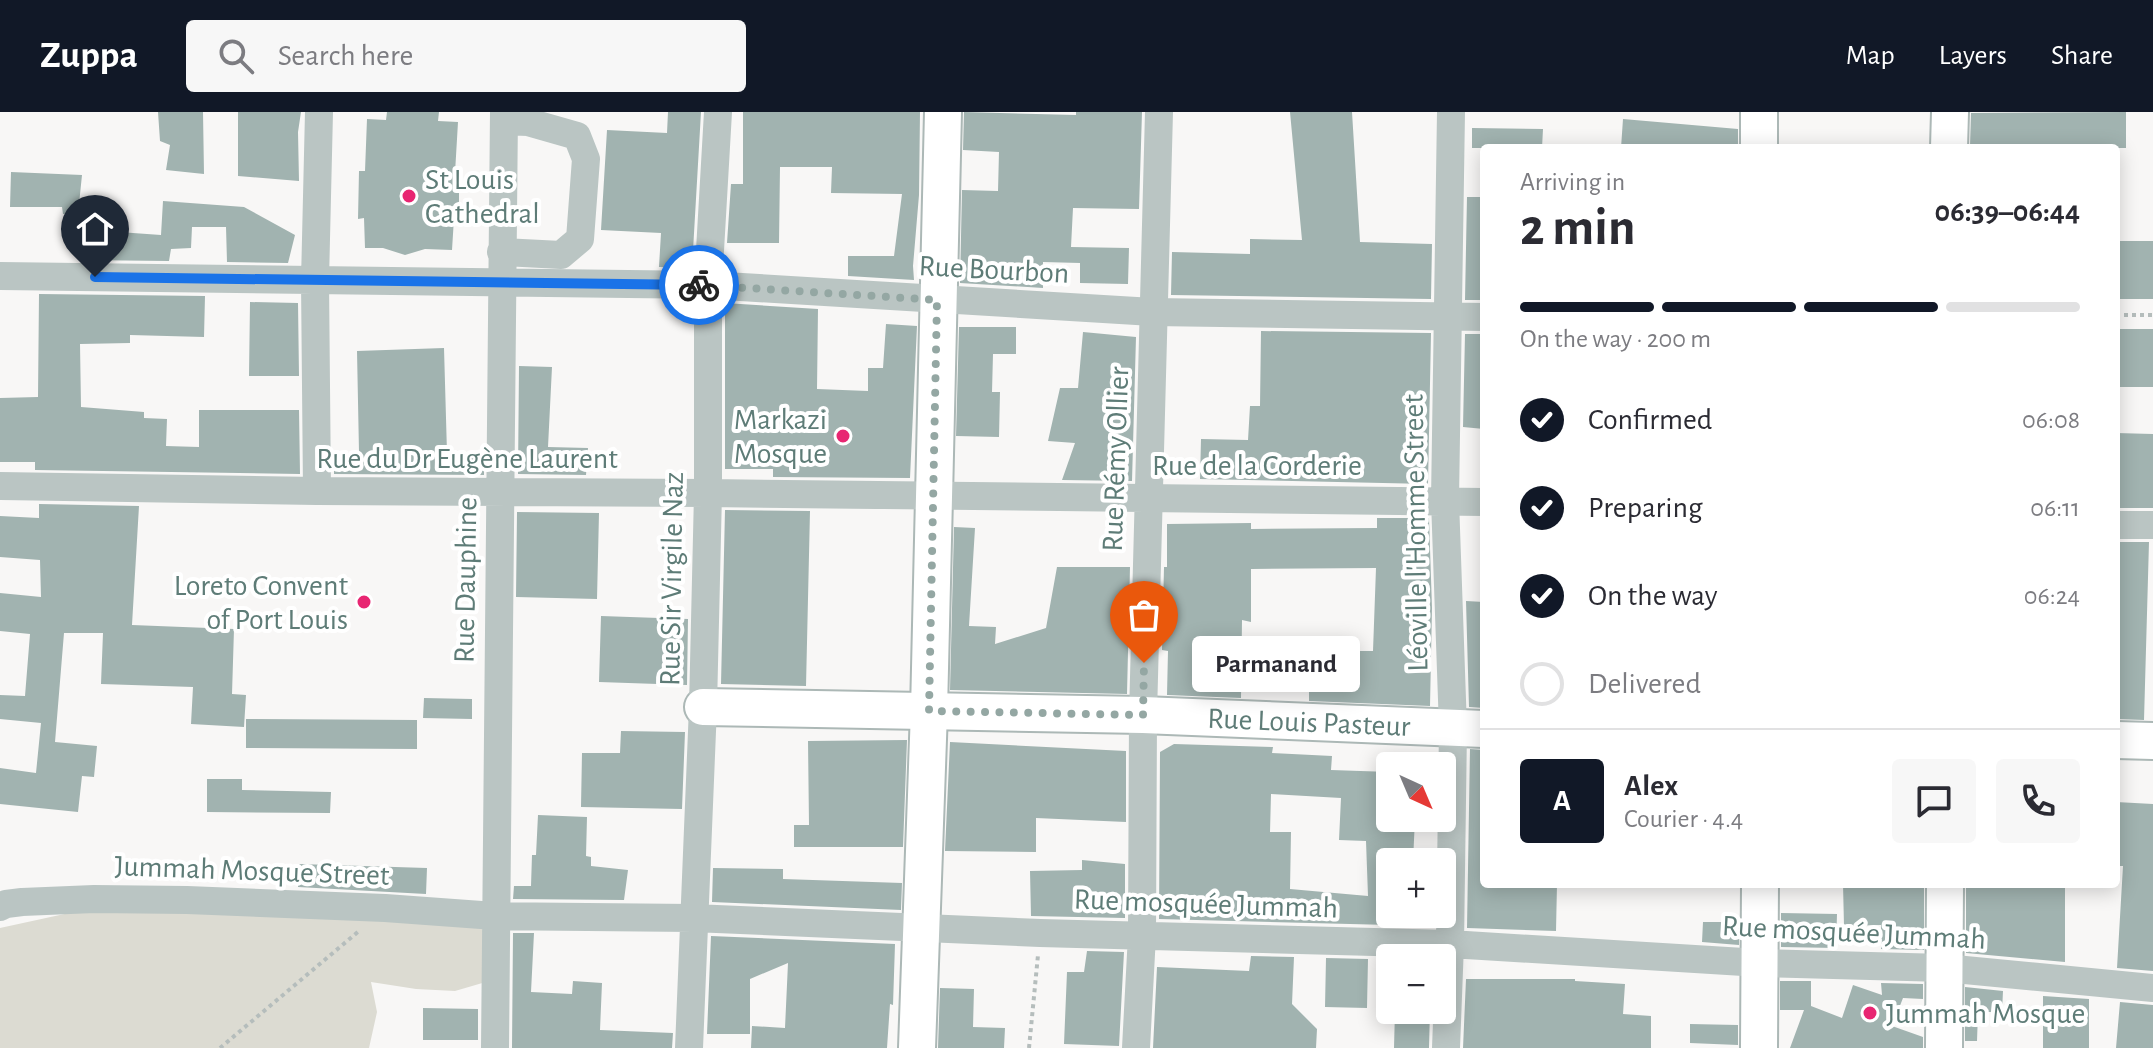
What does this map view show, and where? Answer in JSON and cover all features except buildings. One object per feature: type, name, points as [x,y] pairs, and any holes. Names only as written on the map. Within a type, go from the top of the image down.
[{"type":"main road","points":[[917,1048],[935,497],[943,112]]},
{"type":"main road","points":[[1759,112],[1759,144]]},
{"type":"main road","points":[[1949,144],[1950,112]]},
{"type":"main road","name":"Rue Louis Pasteur","points":[[703,707],[1143,715],[1468,729]]},
{"type":"main road","points":[[1759,1048],[1760,888]]},
{"type":"main road","points":[[1944,1048],[1945,888]]},
{"type":"street","points":[[317,491],[315,281],[319,112]]},
{"type":"street","name":"Rue Sir Virgile Naz","points":[[689,1048],[703,707],[708,493],[708,285],[718,112]]},
{"type":"street","name":"Rue Rémy Ollier","points":[[1136,1048],[1142,935],[1143,715],[1159,112]]},
{"type":"street","name":"Léoville l'Homme Street","points":[[1450,944],[1468,729],[1445,500],[1451,112]]},
{"type":"street","points":[[501,252],[561,255],[580,239],[586,159],[577,136],[504,116]]},
{"type":"street","name":"Rue Dauphine","points":[[495,1048],[504,116]]},
{"type":"street","name":"Rue Bourbon","points":[[0,276],[708,285],[1153,312],[1480,317]]},
{"type":"street","name":"Rue du Dr Eugène Laurent","points":[[0,486],[935,497]]},
{"type":"street","name":"Rue de la Corderie","points":[[935,497],[1480,502]]},
{"type":"street","points":[[2120,525],[2153,525]]},
{"type":"street","name":"Jummah Mosque Street","points":[[2,904],[94,899],[385,908],[495,916]]},
{"type":"street","name":"Rue mosquée Jummah","points":[[495,916],[693,918],[1040,933],[1450,944]]},
{"type":"street","name":"Rue mosquée Jummah","points":[[1456,944],[1760,963],[1944,968],[2153,988]]},
{"type":"street","name":"Léoville l'Homme Street","points":[[1446,1048],[1447,1024]]},
{"type":"path","points":[[2120,315],[2153,315]]},
{"type":"path","points":[[220,1048],[385,908]]},
{"type":"path","points":[[1029,1048],[1040,933]]},
{"type":"shaded area","points":[[183,906],[466,919],[486,931],[496,979],[455,991],[371,982],[377,1012],[369,1048],[0,1048],[0,928],[69,913]]},
{"type":"way so far","points":[[699,285],[937,300],[929,711],[1143,715],[1144,663]]},
{"type":"place","name":"St Louis Cathedral","points":[[409,196]]},
{"type":"place","name":"Markazi Mosque","points":[[843,436]]},
{"type":"place","name":"Loreto Convent of Port Louis","points":[[364,602]]},
{"type":"place","name":"Parmanand","points":[[1144,663]]},
{"type":"place","name":"Jummah Mosque","points":[[1870,1013]]},
{"type":"route","points":[[95,277],[699,285]]}]
